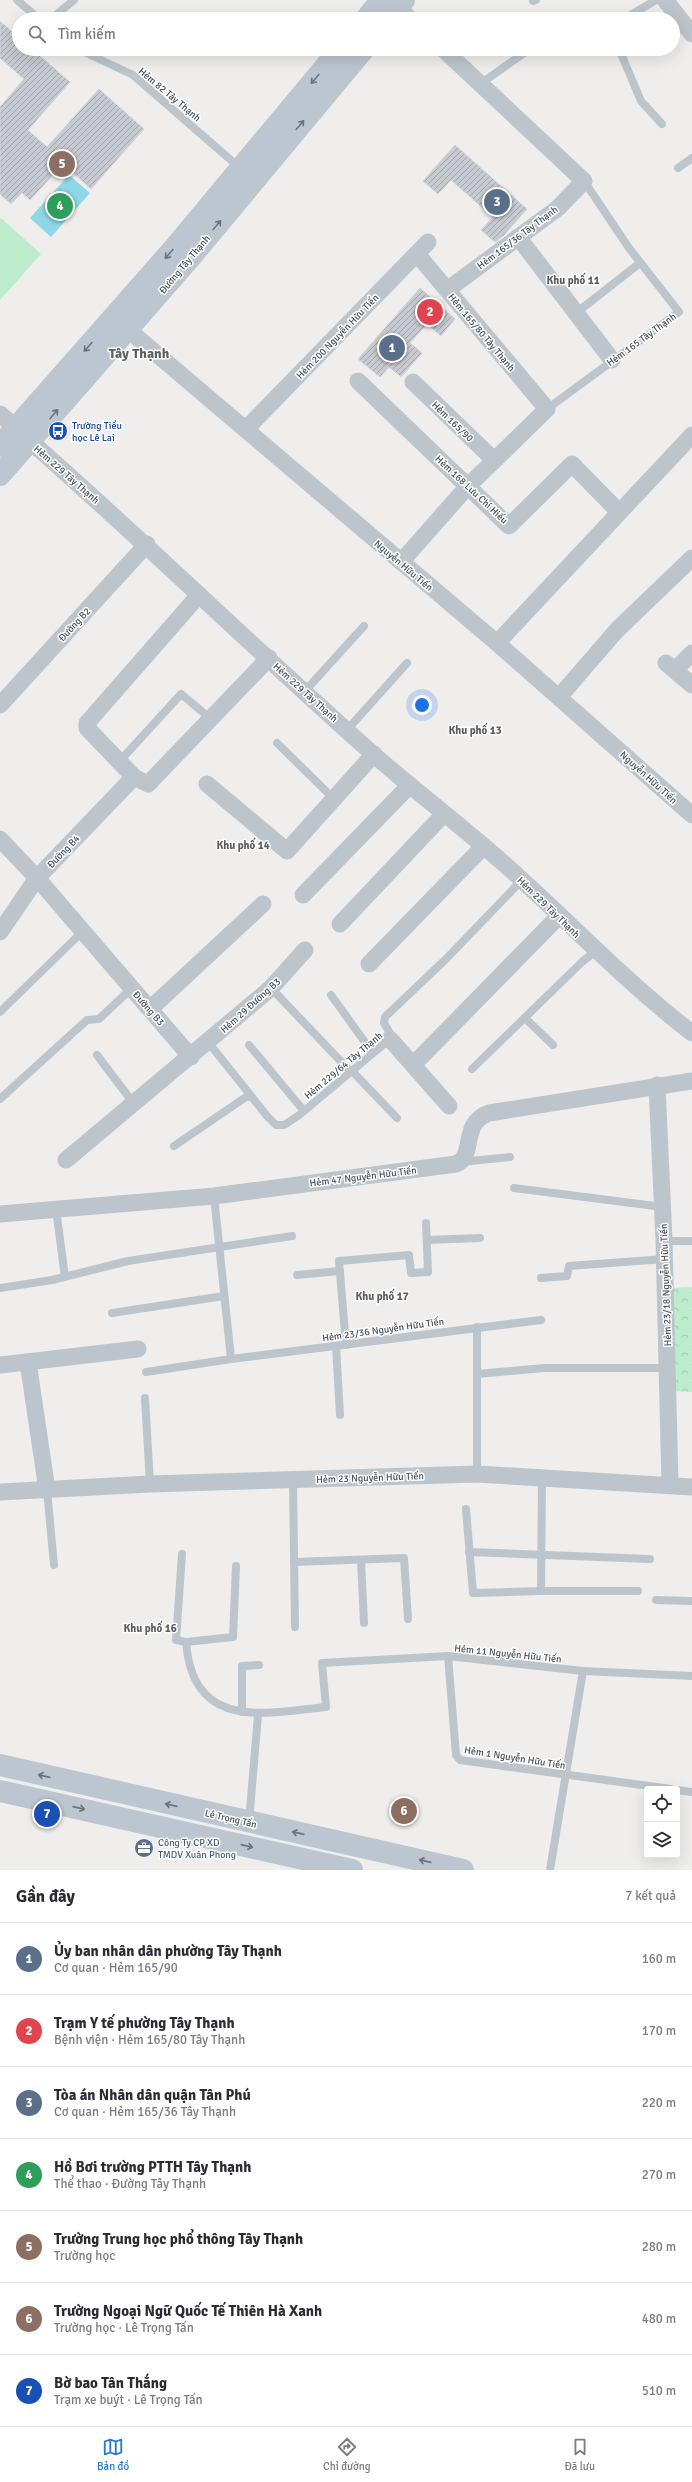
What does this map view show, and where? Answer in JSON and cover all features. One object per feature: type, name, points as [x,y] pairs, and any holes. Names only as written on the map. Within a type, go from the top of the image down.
[{"type":"street","points":[[665,0],[675,12]]},
{"type":"street","points":[[384,12],[395,8]]},
{"type":"street","points":[[680,19],[692,34]]},
{"type":"street","name":"Đường Tây Thạnh","points":[[121,323],[240,168],[334,56]]},
{"type":"street","name":"Đường Tây Thạnh","points":[[0,446],[15,428],[121,323],[358,56]]},
{"type":"street","name":"Hẻm 165 Tây Thạnh","points":[[450,56],[584,181]]},
{"type":"street","name":"Hẻm 165/36 Tây Thạnh","points":[[447,290],[558,208],[584,181]]},
{"type":"street","points":[[518,237],[612,360]]},
{"type":"street","name":"Hẻm 165/80 Tây Thạnh","points":[[422,248],[447,290],[547,409]]},
{"type":"street","name":"Hẻm 200 Nguyễn Hữu Tiến","points":[[246,429],[422,248]]},
{"type":"street","name":"Nguyễn Hữu Tiến","points":[[121,323],[497,643],[692,814]]},
{"type":"street","name":"Hẻm 168 Lưu Chí Hiếu","points":[[358,381],[509,526],[572,464],[619,512]]},
{"type":"street","name":"Hẻm 165/90","points":[[413,382],[494,460]]},
{"type":"street","name":"Hẻm 165 Tây Thạnh","points":[[401,562],[468,486],[547,409]]},
{"type":"street","name":"Đường Tây Thạnh","points":[[0,475],[15,428]]},
{"type":"street","name":"Hẻm 229 Tây Thạnh","points":[[15,428],[147,544],[199,595],[374,754],[522,880],[590,946],[658,1007],[692,1033]]},
{"type":"street","points":[[497,643],[559,575],[692,436]]},
{"type":"street","name":"Đường B2","points":[[0,704],[147,544]]},
{"type":"street","points":[[559,697],[617,630],[692,558]]},
{"type":"street","points":[[199,595],[87,722],[86,728],[134,777],[148,784],[269,658]]},
{"type":"street","points":[[692,653],[671,666],[692,685]]},
{"type":"street","points":[[207,784],[287,851],[374,754]]},
{"type":"street","name":"Đường B4","points":[[0,932],[37,878],[134,777]]},
{"type":"street","points":[[303,895],[410,785]]},
{"type":"street","points":[[340,924],[444,814]]},
{"type":"street","name":"Đường B3","points":[[0,839],[37,878],[191,1057]]},
{"type":"street","points":[[369,964],[483,847]]},
{"type":"street","points":[[150,1009],[263,904]]},
{"type":"street","points":[[413,1065],[560,916]]},
{"type":"street","name":"Hẻm 29 Đường B3","points":[[191,1057],[271,988],[305,950]]},
{"type":"street","points":[[390,1039],[449,1106]]},
{"type":"street","points":[[66,1160],[191,1057]]},
{"type":"street","points":[[460,1162],[466,1154],[470,1130],[484,1115],[658,1085],[692,1081]]},
{"type":"street","name":"Hẻm 23/18 Nguyễn Hữu Tiến","points":[[658,1085],[668,1368],[670,1485]]},
{"type":"street","name":"Hẻm 47 Nguyễn Hữu Tiến","points":[[0,1214],[214,1196],[460,1162]]},
{"type":"street","points":[[0,1365],[138,1349]]},
{"type":"street","points":[[28,1362],[47,1490]]},
{"type":"street","name":"Hẻm 23 Nguyễn Hữu Tiến","points":[[0,1492],[150,1484],[476,1474],[692,1487]]},
{"type":"street","name":"Lê Trọng Tấn","points":[[0,1765],[463,1870]]},
{"type":"street","points":[[0,1791],[352,1870]]},
{"type":"lane","points":[[18,0],[31,12]]},
{"type":"lane","points":[[60,12],[74,0]]},
{"type":"lane","points":[[636,12],[656,0]]},
{"type":"lane","name":"Hẻm 82 Tây Thạnh","points":[[93,56],[133,75],[240,168]]},
{"type":"lane","points":[[480,84],[520,56]]},
{"type":"lane","points":[[622,56],[641,101],[662,124]]},
{"type":"lane","points":[[678,168],[692,158]]},
{"type":"lane","name":"Hẻm 165 Tây Thạnh","points":[[547,409],[679,312],[640,263],[584,181]]},
{"type":"lane","points":[[576,313],[640,263]]},
{"type":"lane","points":[[305,691],[364,626]]},
{"type":"lane","points":[[348,730],[407,663]]},
{"type":"lane","points":[[119,762],[181,694],[211,719]]},
{"type":"lane","points":[[276,743],[333,798]]},
{"type":"lane","name":"Hẻm 229/64 Tây Thạnh","points":[[208,1042],[251,1097],[278,1126],[284,1125],[304,1111],[372,1052],[390,1039],[391,1035],[384,1023],[385,1017],[446,959],[522,880]]},
{"type":"lane","points":[[0,1012],[83,931]]},
{"type":"lane","points":[[472,1069],[583,961],[590,946]]},
{"type":"lane","points":[[0,1099],[87,1020],[99,1019],[132,988]]},
{"type":"lane","points":[[271,988],[397,1118]]},
{"type":"lane","points":[[331,995],[372,1052]]},
{"type":"lane","points":[[525,1018],[553,1045]]},
{"type":"lane","points":[[250,1046],[304,1111]]},
{"type":"lane","points":[[97,1055],[134,1104]]},
{"type":"lane","points":[[174,1146],[246,1097],[251,1097]]},
{"type":"lane","points":[[460,1162],[510,1156]]},
{"type":"lane","points":[[514,1188],[663,1207]]},
{"type":"lane","points":[[214,1196],[231,1359]]},
{"type":"lane","points":[[56,1209],[66,1277]]},
{"type":"lane","points":[[346,1345],[339,1261],[409,1255],[411,1273],[428,1272],[426,1223]]},
{"type":"lane","points":[[0,1288],[66,1277],[128,1261],[292,1236]]},
{"type":"lane","points":[[427,1240],[480,1238]]},
{"type":"lane","points":[[664,1241],[692,1241]]},
{"type":"lane","points":[[541,1278],[567,1276],[568,1266],[664,1259]]},
{"type":"lane","points":[[297,1275],[340,1271]]},
{"type":"lane","points":[[112,1313],[224,1296]]},
{"type":"lane","name":"Hẻm 23/36 Nguyễn Hữu Tiến","points":[[146,1372],[231,1359],[541,1320]]},
{"type":"lane","points":[[476,1474],[477,1327]]},
{"type":"lane","points":[[336,1346],[340,1415]]},
{"type":"lane","points":[[477,1374],[544,1368],[668,1368]]},
{"type":"lane","points":[[145,1398],[150,1484]]},
{"type":"lane","points":[[541,1591],[542,1477]]},
{"type":"lane","points":[[293,1480],[295,1627]]},
{"type":"lane","points":[[47,1490],[54,1565]]},
{"type":"lane","points":[[466,1509],[473,1593],[638,1591]]},
{"type":"lane","points":[[469,1552],[650,1559]]},
{"type":"lane","points":[[182,1554],[176,1640],[186,1642],[233,1637],[236,1566]]},
{"type":"lane","points":[[294,1562],[404,1558],[408,1619]]},
{"type":"lane","points":[[361,1560],[364,1623]]},
{"type":"lane","points":[[656,1600],[692,1601]]},
{"type":"lane","points":[[186,1642],[188,1661],[192,1676],[200,1689],[226,1707],[258,1715],[249,1822]]},
{"type":"lane","name":"Hẻm 11 Nguyễn Hữu Tiến","points":[[258,1715],[326,1707],[322,1663],[448,1656],[582,1671],[692,1676]]},
{"type":"lane","name":"Hẻm 1 Nguyễn Hữu Tiến","points":[[448,1656],[458,1758],[566,1776],[647,1786]]},
{"type":"lane","points":[[242,1712],[242,1666],[259,1665]]},
{"type":"lane","points":[[550,1870],[582,1671]]},
{"type":"lane","points":[[680,1790],[692,1792]]},
{"type":"green space","points":[[1,218],[41,254],[0,300],[0,219]]},
{"type":"green space","points":[[692,1287],[692,1392],[673,1391],[670,1288]]},
{"type":"water","points":[[69,175],[90,193],[51,237],[30,218]]},
{"type":"building","points":[[0,21],[12,32],[12,56],[40,56],[70,82],[28,130],[47,147],[99,89],[144,129],[91,189],[63,164],[30,200],[22,193],[11,204],[0,194],[0,107],[24,79],[0,58]]},
{"type":"building","points":[[455,145],[527,209],[504,235],[495,242],[481,230],[493,217],[451,180],[438,194],[423,181]]},
{"type":"building","points":[[420,288],[455,319],[441,336],[427,324],[410,343],[422,353],[401,377],[389,367],[380,377],[358,359]]},
{"type":"place","name":"Trường Trung học phổ thông Tây Thạnh","points":[[62,164]]},
{"type":"place","name":"Tòa án Nhân dân quận Tân Phú","points":[[497,202]]},
{"type":"place","name":"Hồ Bơi trường PTTH Tây Thạnh","points":[[60,206]]},
{"type":"place","name":"Trạm Y tế phường Tây Thạnh","points":[[430,312]]},
{"type":"place","name":"Ủy ban nhân dân phường Tây Thạnh","points":[[392,348]]},
{"type":"place","name":"Trường Tiểu học Lê Lai","points":[[58,431]]},
{"type":"place","name":"Trường Ngoại Ngữ Quốc Tế Thiên Hà Xanh","points":[[404,1811]]},
{"type":"place","name":"Bờ bao Tân Thắng","points":[[47,1814]]},
{"type":"place","name":"Công Ty CP XD TMDV Xuân Phong","points":[[144,1848]]},
{"type":"district","name":"Khu phố 11","points":[[573,280]]},
{"type":"district","name":"Tây Thạnh","points":[[139,353]]},
{"type":"district","name":"Khu phố 13","points":[[475,730]]},
{"type":"district","name":"Khu phố 14","points":[[243,845]]},
{"type":"district","name":"Khu phố 17","points":[[382,1296]]},
{"type":"district","name":"Khu phố 16","points":[[150,1628]]}]
